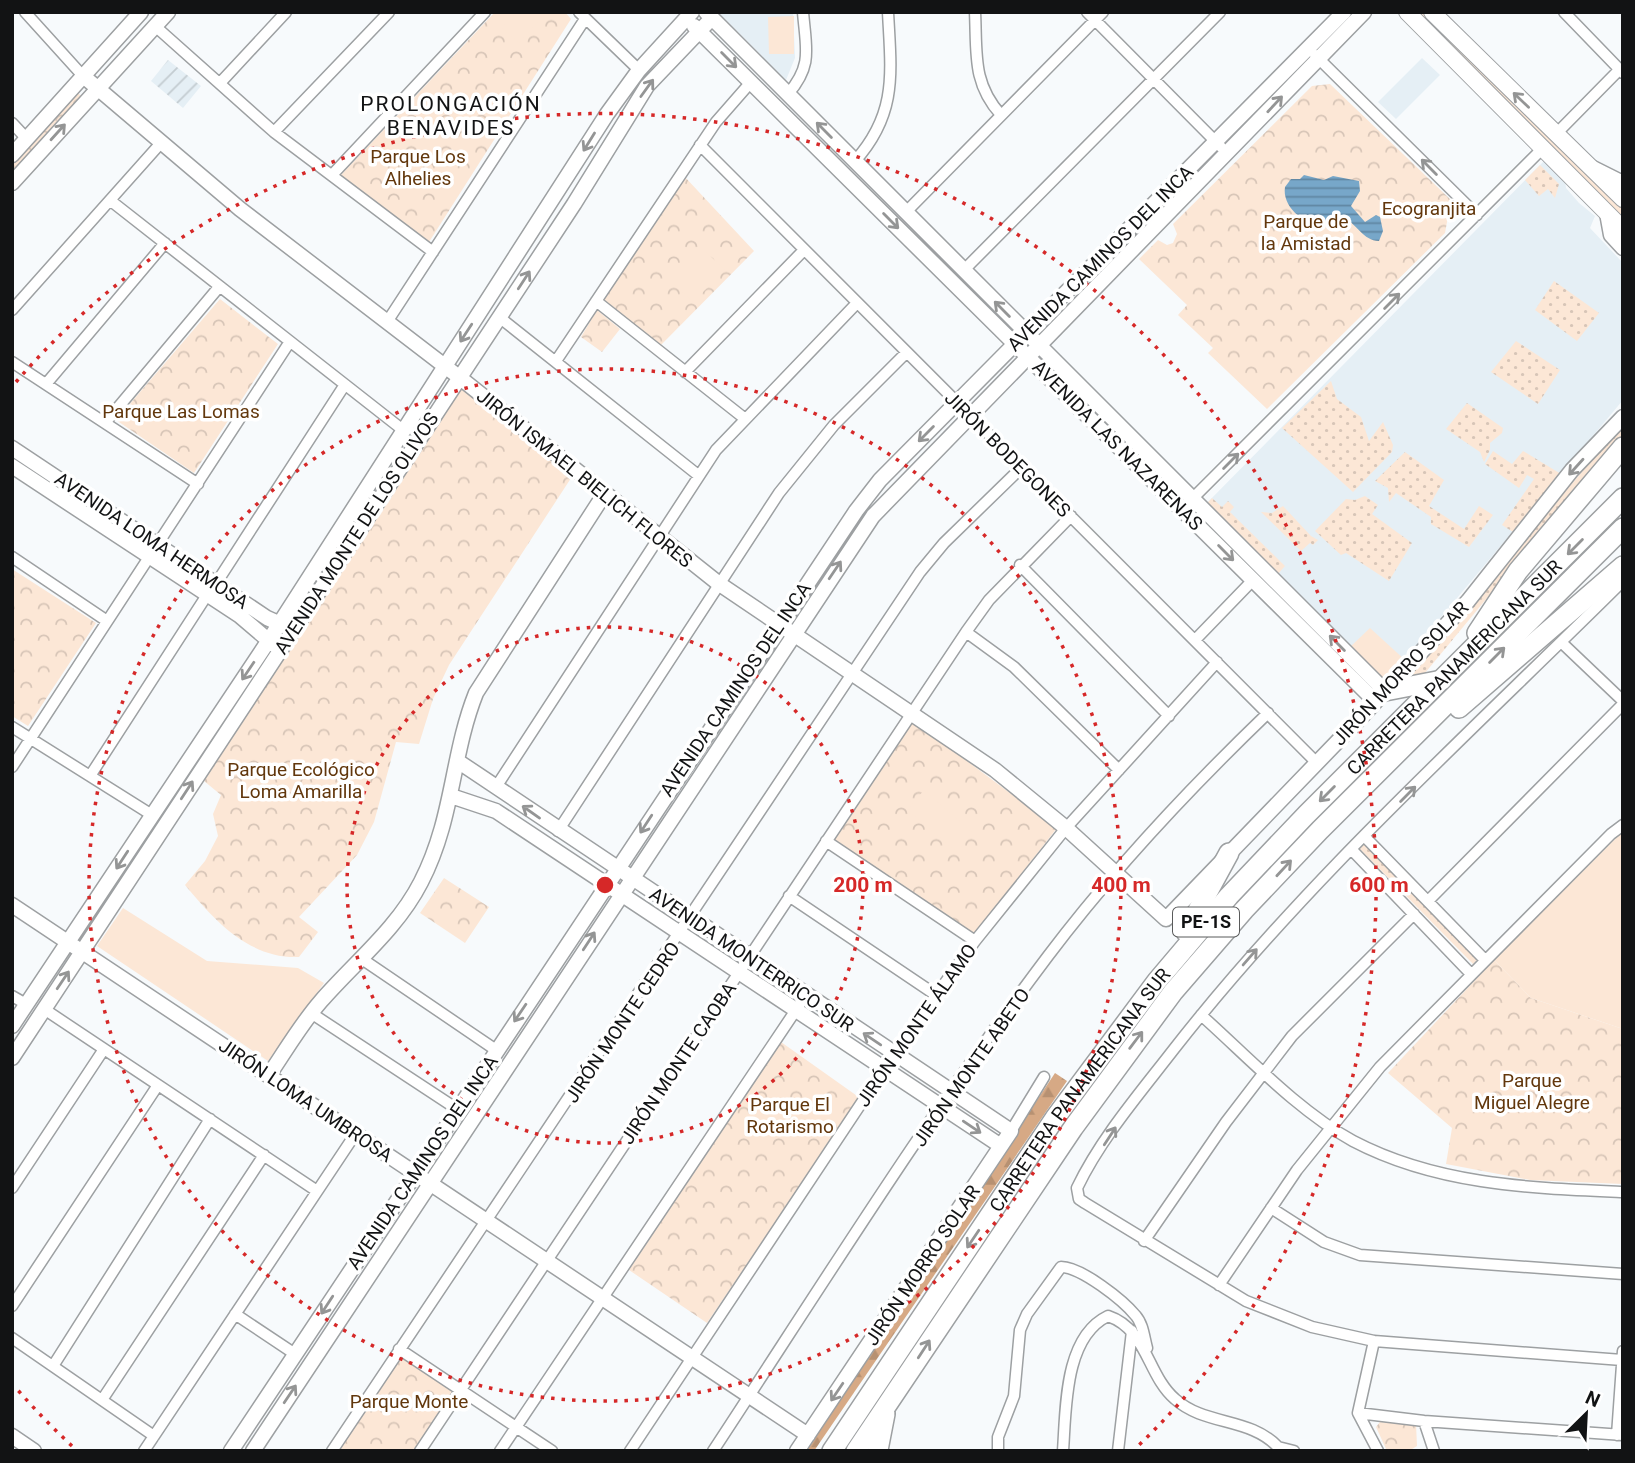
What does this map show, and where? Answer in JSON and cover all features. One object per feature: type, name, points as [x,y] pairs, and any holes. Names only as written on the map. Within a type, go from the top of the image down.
[{"type":"highway","points":[[1380,696],[1449,673],[1518,570],[1623,447]]},
{"type":"highway","name":"CARRETERA PANAMERICANA SUR","points":[[832,1451],[1055,1118],[1157,981],[1229,896],[1623,498]]},
{"type":"highway","name":"CARRETERA PANAMERICANA SUR","points":[[887,1406],[1073,1128],[1147,1026],[1244,910],[1623,528]]},
{"type":"highway","points":[[1379,772],[1458,709],[1623,566]]},
{"type":"highway","points":[[1157,981],[1229,853]]},
{"type":"highway","points":[[879,1451],[887,1406]]},
{"type":"highway","name":"PE-1S","points":[[856,1451],[887,1406]]},
{"type":"main road","points":[[1407,12],[1623,229]]},
{"type":"main road","points":[[1432,12],[1623,199]]},
{"type":"street","name":"JIRÓN ISMAEL BIELICH FLORES","points":[[25,12],[82,75],[160,144],[718,583],[995,770],[1066,828],[1166,919]]},
{"type":"street","points":[[12,155],[141,12]]},
{"type":"street","points":[[12,183],[168,12]]},
{"type":"street","points":[[219,83],[286,12]]},
{"type":"street","points":[[274,132],[389,12]]},
{"type":"street","points":[[332,175],[485,12]]},
{"type":"street","points":[[788,94],[802,78],[808,62],[803,12]]},
{"type":"street","points":[[855,160],[873,141],[888,106],[888,12]]},
{"type":"street","points":[[975,12],[978,76],[988,100],[1001,115]]},
{"type":"street","points":[[964,270],[1155,81],[1220,12]]},
{"type":"street","name":"AVENIDA CAMINOS DEL INCA","points":[[253,1451],[873,516],[1027,355],[1228,154],[1314,53],[1344,12]]},
{"type":"street","name":"AVENIDA CAMINOS DEL INCA","points":[[231,1451],[856,510],[880,480],[1216,142],[1314,53],[1364,12]]},
{"type":"street","points":[[1556,134],[1621,71],[1564,12]]},
{"type":"street","name":"AVENIDA LAS NAZARENAS","points":[[686,14],[699,30],[1027,355],[1187,504],[1380,696]]},
{"type":"street","name":"AVENIDA MONTE DE LOS OLIVOS","points":[[12,1058],[82,952],[274,646],[278,624],[444,366],[607,114],[639,70],[686,14]]},
{"type":"street","points":[[387,322],[582,15],[639,70]]},
{"type":"street","name":"AVENIDA LAS NAZARENAS","points":[[709,15],[1027,332],[1254,580],[1380,696]]},
{"type":"street","name":"AVENIDA MONTE DE LOS OLIVOS","points":[[12,1026],[152,815],[274,646],[293,629],[499,317],[647,86],[699,30],[709,15]]},
{"type":"street","points":[[906,212],[1095,15],[1155,81],[1228,154]]},
{"type":"street","points":[[155,26],[274,132],[433,252]]},
{"type":"street","points":[[1314,53],[1477,215]]},
{"type":"street","points":[[556,360],[700,145],[751,82]]},
{"type":"street","points":[[12,123],[27,139]]},
{"type":"street","points":[[12,310],[160,144]]},
{"type":"street","name":"JIRÓN BODEGONES","points":[[700,145],[1317,763]]},
{"type":"street","points":[[1187,504],[1543,148]]},
{"type":"street","points":[[1591,167],[1623,183]]},
{"type":"street","points":[[111,201],[403,430]]},
{"type":"street","points":[[1607,213],[1611,235],[1623,248]]},
{"type":"street","points":[[46,384],[165,243]]},
{"type":"street","points":[[685,372],[804,250]]},
{"type":"street","points":[[105,423],[219,287]]},
{"type":"street","points":[[596,301],[744,418]]},
{"type":"street","points":[[496,787],[698,475],[744,418],[857,303]]},
{"type":"street","points":[[499,317],[698,475]]},
{"type":"street","points":[[12,767],[289,343]]},
{"type":"street","points":[[558,831],[718,583],[804,459],[906,353]]},
{"type":"street","points":[[12,362],[198,484]]},
{"type":"street","points":[[217,582],[344,386]]},
{"type":"street","name":"JIRÓN MORRO SOLAR","points":[[1166,919],[1468,601],[1572,471],[1623,417]]},
{"type":"street","name":"AVENIDA LOMA HERMOSA","points":[[12,448],[278,624],[293,629]]},
{"type":"street","name":"AVENIDA LOMA HERMOSA","points":[[12,466],[207,594],[274,646]]},
{"type":"street","name":"JIRÓN MONTE CEDRO","points":[[332,1451],[928,563],[1021,468]]},
{"type":"street","points":[[269,1075],[311,1013],[362,960],[404,909],[421,882],[440,841],[465,728],[477,693],[604,493]]},
{"type":"street","name":"JIRÓN MONTE CAOBA","points":[[420,1451],[966,632],[1020,565],[1071,516]]},
{"type":"street","points":[[12,558],[107,621]]},
{"type":"street","points":[[1020,565],[1169,716]]},
{"type":"street","points":[[1195,640],[1254,580]]},
{"type":"street","points":[[1622,1360],[1374,1342],[1312,1327],[1279,1316],[1219,1285],[1144,1241],[1085,1203],[1078,1195],[1083,1176],[1121,1120],[1201,1015],[1289,914],[1623,581]]},
{"type":"street","points":[[90,776],[207,594]]},
{"type":"street","points":[[966,632],[1014,667],[1119,770]]},
{"type":"street","points":[[1427,901],[1623,702],[1561,642]]},
{"type":"street","name":"JIRÓN MONTE ÁLAMO","points":[[630,1451],[690,1356],[884,1068],[975,941],[1066,828],[1217,662]]},
{"type":"street","name":"JIRÓN MONTE ABETO","points":[[713,1451],[952,1092],[1049,954],[1222,758],[1268,713]]},
{"type":"street","points":[[12,727],[152,815]]},
{"type":"street","name":"AVENIDA MONTERRICO SUR","points":[[459,762],[558,831],[1011,1131]]},
{"type":"street","name":"AVENIDA MONTERRICO SUR","points":[[451,796],[496,811],[1001,1146]]},
{"type":"street","points":[[1219,1285],[1271,1208],[1331,1127],[1406,1038],[1623,825]]},
{"type":"street","points":[[1365,837],[1485,960]]},
{"type":"street","points":[[826,841],[975,941]]},
{"type":"street","points":[[1352,850],[1471,974]]},
{"type":"street","points":[[789,896],[936,995]]},
{"type":"street","name":"JIRÓN LOMA UMBROSA","points":[[12,905],[808,1435]]},
{"type":"street","points":[[1144,1241],[1264,1072],[1343,982],[1414,914]]},
{"type":"street","points":[[362,960],[496,1050]]},
{"type":"street","points":[[500,1451],[806,995]]},
{"type":"street","points":[[12,996],[26,1004]]},
{"type":"street","points":[[44,1009],[317,1191]]},
{"type":"street","points":[[311,1013],[457,1109]]},
{"type":"street","points":[[1201,1015],[1331,1127],[1385,1155],[1455,1176],[1511,1187],[1623,1192]]},
{"type":"street","points":[[12,1188],[104,1049]]},
{"type":"street","name":"JIRÓN MORRO SOLAR","points":[[797,1451],[1011,1131],[1044,1077]]},
{"type":"street","points":[[12,1306],[158,1085]]},
{"type":"street","points":[[53,1366],[210,1119]]},
{"type":"street","points":[[144,1451],[356,1133]]},
{"type":"street","points":[[102,1400],[264,1155]]},
{"type":"street","points":[[1271,1208],[1324,1242],[1360,1255],[1623,1273]]},
{"type":"street","points":[[998,1451],[998,1437],[1014,1396],[1020,1329],[1027,1314],[1061,1267],[1072,1267],[1085,1275],[1135,1314],[1141,1325],[1149,1357]]},
{"type":"street","points":[[235,1314],[295,1354]]},
{"type":"street","points":[[1063,1451],[1070,1385],[1078,1347],[1093,1323],[1108,1316],[1119,1320],[1132,1331],[1176,1400],[1202,1414],[1252,1428],[1277,1449],[1294,1451]]},
{"type":"street","points":[[1118,1451],[1132,1331]]},
{"type":"street","points":[[12,1338],[154,1436]]},
{"type":"street","points":[[1374,1342],[1358,1413],[1378,1451]]},
{"type":"street","points":[[399,1349],[552,1451]]},
{"type":"street","points":[[1358,1413],[1424,1421],[1620,1435],[1623,1352]]},
{"type":"street","points":[[1424,1421],[1434,1451]]},
{"type":"street","points":[[12,1436],[34,1451]]},
{"type":"shaded area","points":[[718,12],[793,12],[795,58],[786,80]]},
{"type":"shaded area","points":[[1422,58],[1440,75],[1396,119],[1378,102]]},
{"type":"shaded area","points":[[168,60],[201,86],[183,108],[151,81]]},
{"type":"shaded area","points":[[1545,160],[1565,180],[1566,188],[1579,203],[1595,216],[1590,228],[1623,263],[1623,400],[1405,660],[1384,678],[1379,677],[1205,505]]},
{"type":"green space","name":"Parque Los Alhelies","points":[[495,12],[565,12],[571,19],[429,242],[341,175]]},
{"type":"green space","points":[[516,12],[546,13],[519,43],[502,28]]},
{"type":"green space","points":[[1415,12],[1424,12],[1623,207],[1623,221]]},
{"type":"green space","points":[[794,16],[794,54],[769,54],[768,17]]},
{"type":"green space","name":"Parque de la Amistad","points":[[1330,84],[1451,200],[1445,233],[1267,409],[1208,353],[1213,348],[1178,315],[1187,305],[1139,259],[1158,240],[1167,245],[1173,243],[1177,234],[1173,224],[1312,86]]},
{"type":"green space","points":[[76,92],[83,97],[12,176],[12,163]]},
{"type":"green space","points":[[1540,165],[1559,184],[1555,198],[1548,189],[1539,196],[1525,180]]},
{"type":"green space","points":[[684,176],[754,251],[659,347],[601,300]]},
{"type":"green space","points":[[704,250],[725,270],[693,302],[672,282]]},
{"type":"green space","points":[[1554,281],[1599,313],[1577,341],[1535,310]]},
{"type":"green space","name":"Parque Las Lomas","points":[[220,299],[278,344],[194,473],[116,420]]},
{"type":"green space","points":[[597,310],[620,329],[602,352],[581,337]]},
{"type":"green space","points":[[1516,341],[1560,370],[1538,404],[1491,372]]},
{"type":"green space","points":[[1331,381],[1337,399],[1361,417],[1369,441],[1383,422],[1393,445],[1392,452],[1353,492],[1282,428]]},
{"type":"green space","name":"Parque Ecológico Loma Amarilla","points":[[461,383],[575,472],[449,665],[433,699],[419,744],[396,742],[374,822],[357,855],[299,917],[318,932],[299,957],[264,952],[234,935],[221,924],[185,885],[205,861],[218,836],[213,814],[221,795],[204,781]]},
{"type":"green space","points":[[1467,403],[1503,428],[1502,433],[1490,443],[1490,450],[1484,462],[1480,452],[1446,429]]},
{"type":"green space","points":[[1623,424],[1623,434],[1425,673],[1412,678],[1411,671]]},
{"type":"green space","points":[[1493,451],[1512,464],[1523,451],[1561,474],[1513,532],[1502,525],[1534,479],[1527,475],[1519,488],[1485,464]]},
{"type":"green space","points":[[1405,452],[1444,480],[1429,506],[1464,529],[1479,506],[1493,515],[1469,547],[1431,524],[1431,517],[1396,493],[1389,502],[1388,488],[1375,481]]},
{"type":"green space","points":[[1365,496],[1378,505],[1372,514],[1412,543],[1389,581],[1346,553],[1341,555],[1315,531],[1346,499],[1355,500]]},
{"type":"green space","points":[[1212,498],[1222,507],[1228,501],[1234,507],[1230,512],[1285,566],[1277,575],[1205,505]]},
{"type":"green space","points":[[1283,506],[1318,540],[1313,545],[1310,543],[1301,551],[1261,512],[1272,513]]},
{"type":"green space","points":[[12,569],[96,623],[28,726],[12,716]]},
{"type":"green space","points":[[1370,628],[1405,660],[1384,678],[1379,677],[1349,648]]},
{"type":"green space","points":[[271,649],[271,655],[89,932],[86,931],[87,922]]},
{"type":"green space","points":[[912,720],[1057,828],[974,935],[834,839]]},
{"type":"green space","points":[[924,790],[973,833],[957,852],[907,810]]},
{"type":"green space","points":[[1623,831],[1623,1029],[1531,998],[1494,960]]},
{"type":"green space","points":[[1365,842],[1479,958],[1473,964],[1359,848]]},
{"type":"green space","points":[[444,878],[489,907],[465,943],[420,913]]},
{"type":"green space","points":[[123,908],[207,961],[298,968],[324,983],[268,1061],[97,946]]},
{"type":"green space","name":"Parque Miguel Alegre","points":[[1494,960],[1531,998],[1623,1029],[1623,1184],[1530,1180],[1446,1164],[1452,1128],[1388,1073]]},
{"type":"green space","name":"Parque El Rotarismo","points":[[781,1042],[860,1098],[707,1323],[629,1270]]},
{"type":"green space","points":[[1055,1073],[1067,1081],[814,1451],[804,1451]]},
{"type":"green space","name":"Parque Monte","points":[[401,1356],[454,1392],[413,1451],[338,1451]]},
{"type":"green space","points":[[1380,1422],[1416,1424],[1417,1446],[1409,1451],[1387,1451],[1376,1427]]},
{"type":"water","points":[[1304,175],[1324,180],[1333,176],[1359,181],[1360,191],[1351,206],[1365,222],[1376,215],[1380,217],[1383,231],[1379,241],[1364,235],[1342,217],[1319,227],[1294,212],[1287,201],[1285,187],[1291,179],[1300,179]]},
{"type":"district","name":"PROLONGACIÓN BENAVIDES","points":[[451,116]]},
{"type":"park label","name":"Ecogranjita","points":[[1429,208]]}]
